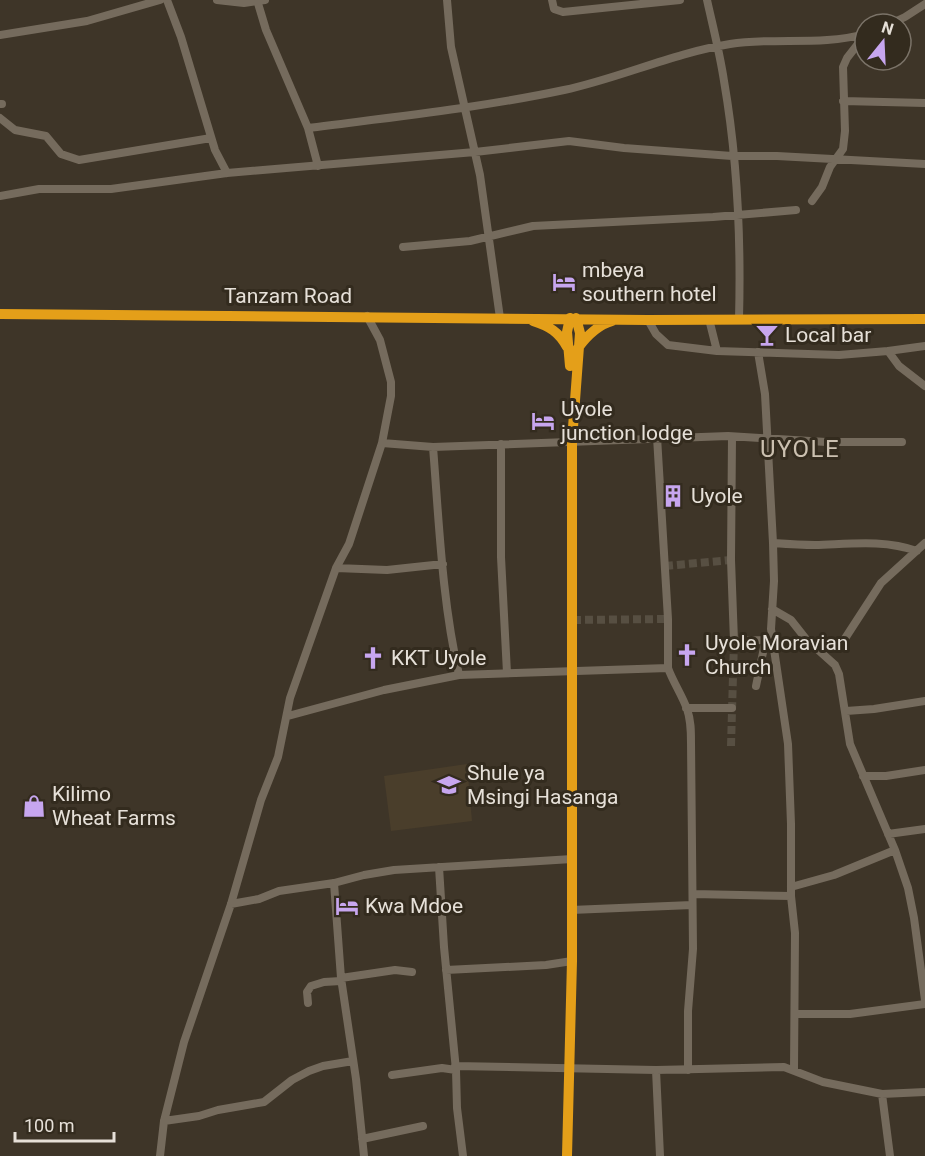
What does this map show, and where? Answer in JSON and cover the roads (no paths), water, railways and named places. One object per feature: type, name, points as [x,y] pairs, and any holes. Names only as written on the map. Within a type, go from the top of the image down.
[{"type":"highway","name":"Tanzam Road","points":[[0,314],[648,320],[925,319]]},
{"type":"highway","points":[[527,318],[552,328],[574,351]]},
{"type":"highway","points":[[567,1156],[572,961],[574,351],[567,332],[573,318]]},
{"type":"highway","points":[[574,351],[599,327],[618,319]]},
{"type":"street","points":[[0,35],[87,21],[160,0]]},
{"type":"street","points":[[167,0],[181,37],[211,138],[219,160],[227,173]]},
{"type":"street","points":[[217,0],[237,3],[260,1],[266,30],[308,128],[318,166]]},
{"type":"street","points":[[447,0],[451,47],[475,152],[500,318]]},
{"type":"street","points":[[552,0],[554,9],[563,12],[680,0]]},
{"type":"street","points":[[707,0],[726,90],[737,214],[739,319]]},
{"type":"street","points":[[308,128],[465,108],[585,85],[717,47],[777,40],[831,41],[853,37]]},
{"type":"street","points":[[812,201],[822,187],[830,167],[842,153],[845,142],[843,101],[845,62],[853,51]]},
{"type":"street","points":[[843,101],[925,103]]},
{"type":"street","points":[[0,118],[17,131],[46,136],[61,153],[79,160],[211,138]]},
{"type":"street","points":[[0,196],[39,189],[111,189],[227,173],[475,152],[569,141],[624,148],[732,156],[925,164]]},
{"type":"street","points":[[403,247],[460,243],[532,226],[713,217],[796,210]]},
{"type":"street","points":[[160,1156],[164,1121],[184,1042],[231,904],[261,800],[278,757],[290,698],[336,568],[349,544],[382,443],[392,396],[391,382],[380,340],[367,316]]},
{"type":"street","points":[[709,319],[717,351]]},
{"type":"street","points":[[648,320],[656,334],[668,345],[717,351],[839,355],[925,346]]},
{"type":"street","points":[[888,351],[903,370],[925,386]]},
{"type":"street","points":[[758,352],[765,394],[773,543],[774,581],[771,629],[788,744],[791,891],[795,933],[794,1070]]},
{"type":"street","points":[[382,443],[433,447],[657,437],[902,442]]},
{"type":"street","points":[[657,437],[667,609],[668,668],[690,722],[693,949],[688,1011],[688,1070]]},
{"type":"street","points":[[732,437],[731,550],[734,641],[765,640]]},
{"type":"street","points":[[501,444],[501,557],[507,673]]},
{"type":"street","points":[[433,447],[443,564],[459,675]]},
{"type":"street","points":[[773,543],[813,545],[868,543],[903,546],[917,551]]},
{"type":"street","points":[[816,647],[844,640],[881,583],[925,543]]},
{"type":"street","points":[[336,568],[387,570],[443,564]]},
{"type":"street","points":[[772,609],[791,620],[806,639],[837,669],[850,744],[895,850],[911,901],[924,973],[925,1002],[850,1014],[795,1014]]},
{"type":"street","points":[[756,686],[765,640],[771,629]]},
{"type":"street","points":[[288,716],[384,690],[459,675],[668,668]]},
{"type":"street","points":[[846,711],[925,701]]},
{"type":"street","points":[[686,708],[732,708]]},
{"type":"street","points":[[863,776],[886,776],[925,770]]},
{"type":"street","points":[[888,834],[925,829]]},
{"type":"street","points":[[693,894],[791,891],[895,850]]},
{"type":"street","points":[[231,904],[259,899],[279,891],[416,867],[572,859]]},
{"type":"street","points":[[439,867],[456,1068],[457,1108],[463,1156]]},
{"type":"street","points":[[334,883],[341,980],[364,1156]]},
{"type":"street","points":[[571,910],[692,905]]},
{"type":"street","points":[[446,970],[546,965],[572,961]]},
{"type":"street","points":[[308,1003],[307,992],[311,986],[324,982],[395,970],[412,972]]},
{"type":"street","points":[[164,1121],[200,1116],[218,1110],[264,1102],[292,1080],[309,1071],[353,1060]]},
{"type":"street","points":[[392,1075],[442,1068],[688,1070],[784,1067],[823,1082],[882,1094],[925,1092]]},
{"type":"street","points":[[656,1070],[660,1156]]},
{"type":"street","points":[[882,1094],[890,1156]]},
{"type":"street","points":[[362,1139],[423,1126]]},
{"type":"tunnel","points":[[665,566],[731,560]]},
{"type":"tunnel","points":[[573,620],[668,619]]},
{"type":"tunnel","points":[[731,746],[734,641]]},
{"type":"place","name":"mbeya southern hotel","points":[[564,282]]},
{"type":"place","name":"Local bar","points":[[767,335]]},
{"type":"place","name":"Uyole junction lodge","points":[[543,421]]},
{"type":"place","name":"Uyole","points":[[673,496]]},
{"type":"place","name":"Uyole Moravian Church","points":[[687,655]]},
{"type":"place","name":"KKT Uyole","points":[[373,658]]},
{"type":"place","name":"Shule ya Msingi Hasanga","points":[[449,785]]},
{"type":"place","name":"Kilimo Wheat Farms","points":[[34,806]]},
{"type":"place","name":"Kwa Mdoe","points":[[347,906]]},
{"type":"district","name":"UYOLE","points":[[800,449]]}]
